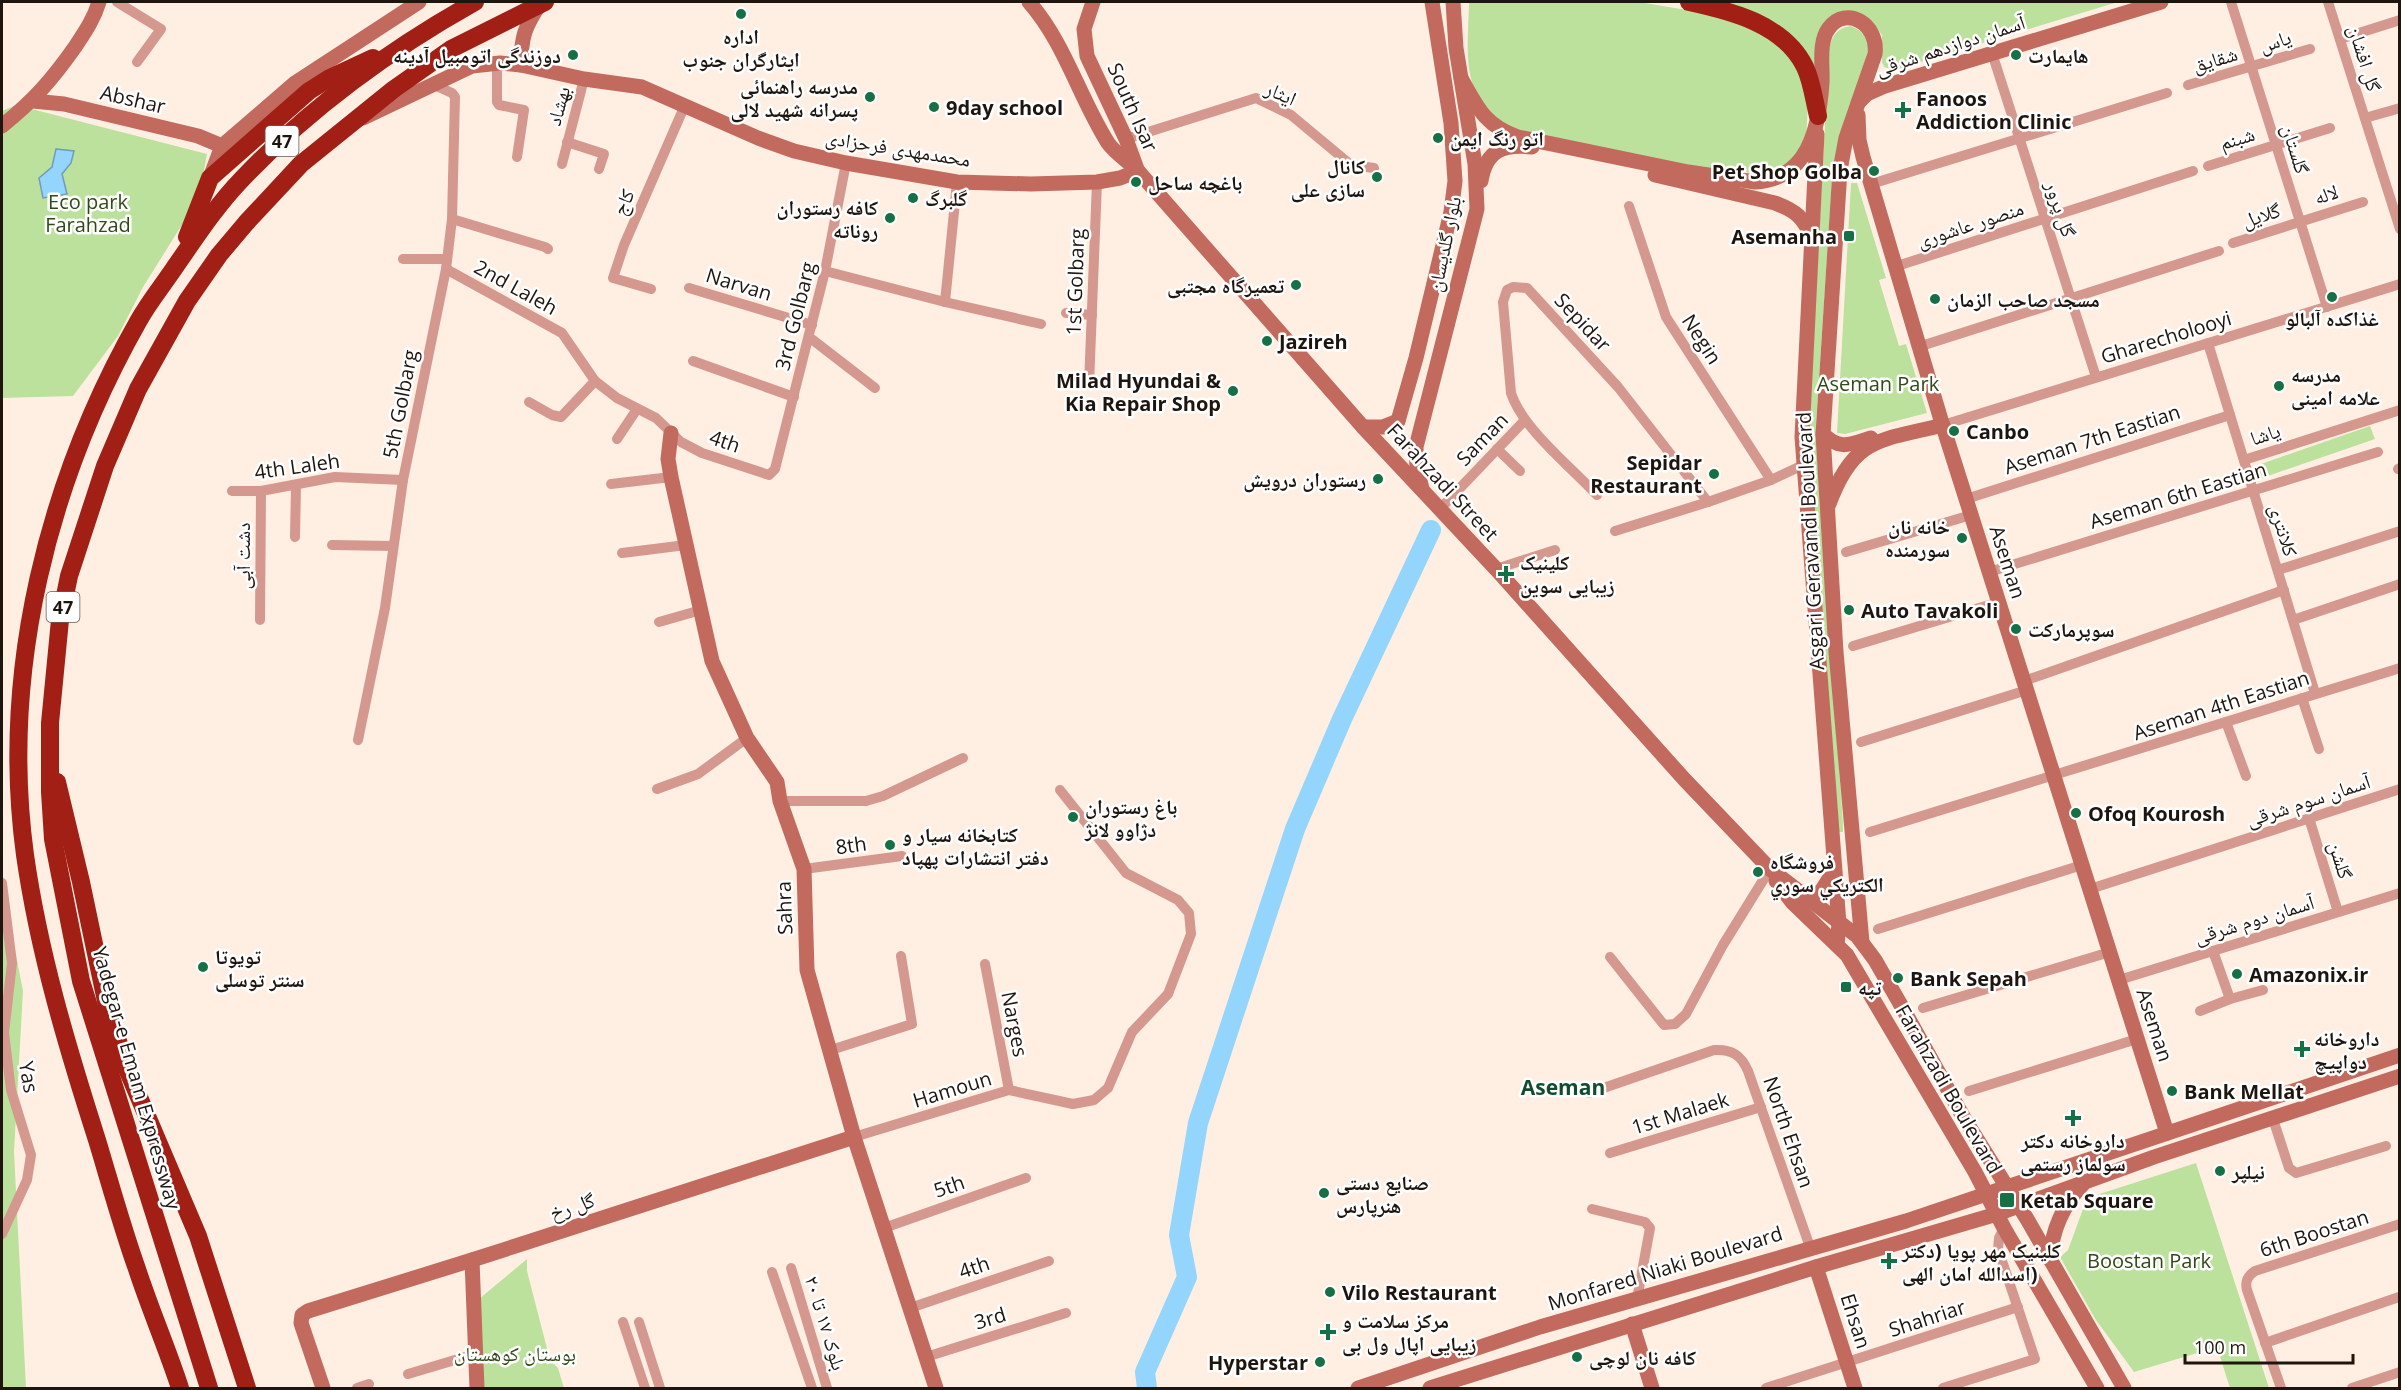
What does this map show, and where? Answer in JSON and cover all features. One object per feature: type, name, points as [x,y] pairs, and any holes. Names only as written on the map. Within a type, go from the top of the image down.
[{"type":"highway","name":"47","points":[[180,1387],[136,1268],[54,996],[40,940],[25,854],[19,773],[27,638],[35,594],[51,529],[95,408],[140,318],[211,215],[268,153],[330,101],[425,30],[476,2]]},
{"type":"highway","name":"Yadegar-e Emam Expressway","points":[[209,1389],[81,981],[53,839],[50,723],[60,620],[69,576],[105,466],[138,389],[187,301],[219,255],[294,171],[348,125],[443,55],[543,2]]},
{"type":"highway","points":[[1689,2],[1749,19],[1766,27],[1789,45],[1806,68],[1818,116]]},
{"type":"highway","points":[[177,264],[210,178],[309,92],[328,79],[410,41]]},
{"type":"highway","points":[[50,751],[107,1006],[127,1070],[198,1236],[247,1389]]},
{"type":"street","points":[[2,126],[33,101],[52,80],[94,18],[99,2]]},
{"type":"street","points":[[117,2],[161,29],[137,62]]},
{"type":"street","points":[[210,178],[222,146],[296,83],[418,2]]},
{"type":"street","points":[[521,65],[521,45],[525,26],[543,2]]},
{"type":"street","name":"South Isar","points":[[1029,2],[1063,53],[1110,145],[1138,171]]},
{"type":"street","name":"South Isar","points":[[1093,2],[1084,29],[1087,56],[1126,139],[1138,171]]},
{"type":"street","name":"بلوار گلدیسان","points":[[1398,421],[1416,358],[1451,212],[1455,181],[1451,123],[1432,2]]},
{"type":"street","name":"بلوار گلدیسان","points":[[1423,492],[1417,468],[1416,447],[1474,225],[1477,202],[1475,164],[1456,48],[1453,2]]},
{"type":"street","name":"آسمان دوازدهم شرقی","points":[[1858,103],[1876,90],[1924,74],[2161,2]]},
{"type":"street","name":"گلستان","points":[[2231,2],[2327,306]]},
{"type":"street","name":"گل افشان","points":[[2328,2],[2365,118],[2395,198],[2400,228]]},
{"type":"street","points":[[1461,78],[1486,119],[1510,135],[1688,172],[1755,182],[1778,179],[1796,167],[1804,157],[1818,116],[1822,54],[1829,28],[1837,22],[1847,19],[1858,20],[1867,25],[1874,34],[1878,65],[1884,73],[1904,76],[1924,74]]},
{"type":"street","points":[[2340,39],[2400,20]]},
{"type":"street","name":"Asgari Geravandi Boulevard","points":[[1862,942],[1836,652],[1823,434],[1838,189],[1846,138],[1875,54],[1876,44]]},
{"type":"street","name":"یاس","points":[[2252,67],[2310,49]]},
{"type":"street","name":"گل پرور","points":[[1992,52],[2096,377]]},
{"type":"street","points":[[497,64],[497,102],[499,105],[524,110],[517,157]]},
{"type":"street","name":"محمدمهدی فرحزادی","points":[[348,125],[472,66],[521,65],[584,79],[642,87],[758,138],[794,151],[846,163],[957,182],[1031,184],[1097,182],[1120,178],[1138,171]]},
{"type":"street","name":"شقایق","points":[[2188,85],[2252,67]]},
{"type":"street","name":"بهشاد","points":[[562,164],[584,79]]},
{"type":"street","name":"5th Golbarg","points":[[358,741],[385,608],[403,480],[446,264],[452,219],[455,97],[434,85]]},
{"type":"street","points":[[1838,189],[1843,178],[1852,170],[1863,173],[1871,184],[2167,93]]},
{"type":"street","name":"ایثار","points":[[1126,139],[1256,98],[1291,115],[1351,165],[1374,168]]},
{"type":"street","name":"Abshar","points":[[33,101],[64,104],[198,136],[222,146]]},
{"type":"street","name":"Aseman","points":[[1858,103],[1859,140],[1894,267],[2167,1133]]},
{"type":"street","name":"کاج","points":[[651,289],[613,278],[624,245],[685,105]]},
{"type":"street","points":[[2365,118],[2400,108]]},
{"type":"street","name":"Asgari Geravandi Boulevard","points":[[1818,116],[1802,437],[1839,924],[1837,945]]},
{"type":"street","name":"شبنم","points":[[2208,166],[2330,128]]},
{"type":"street","name":"بهشاد","points":[[567,142],[604,153],[599,169]]},
{"type":"street","points":[[1477,202],[1483,169],[1489,157],[1500,149],[1522,146],[1550,149],[1775,203],[1794,210],[1800,215],[1812,238]]},
{"type":"street","name":"3rd Golbarg","points":[[771,474],[775,469],[812,325],[846,163]]},
{"type":"street","name":"Farahzadi Street","points":[[1138,171],[1363,427],[1496,569],[1684,779],[1770,869]]},
{"type":"street","name":"منصور عاشوری","points":[[1894,267],[2193,171]]},
{"type":"street","points":[[945,302],[957,182]]},
{"type":"street","name":"1st Golbarg","points":[[1062,383],[1089,385],[1097,182]]},
{"type":"street","name":"لاله","points":[[2300,221],[2363,202]]},
{"type":"street","name":"Negin","points":[[1629,206],[1666,317],[1771,480]]},
{"type":"street","points":[[452,219],[548,249]]},
{"type":"street","name":"گلایل","points":[[2233,243],[2300,221]]},
{"type":"street","points":[[1918,347],[2219,251]]},
{"type":"street","points":[[403,259],[446,264]]},
{"type":"street","name":"2nd Laleh","points":[[446,264],[562,333],[595,381],[604,389],[656,418],[671,433]]},
{"type":"street","points":[[825,271],[1041,324]]},
{"type":"street","name":"Gharecholooyi","points":[[1942,422],[2400,285]]},
{"type":"street","name":"Sepidar","points":[[1525,420],[1515,405],[1511,393],[1505,340],[1503,302],[1507,290],[1513,287],[1527,288],[1618,387],[1708,502]]},
{"type":"street","name":"Narvan","points":[[689,288],[812,325]]},
{"type":"street","points":[[1066,313],[1092,315]]},
{"type":"street","points":[[809,337],[875,388]]},
{"type":"street","name":"کلانتری","points":[[2208,343],[2315,693]]},
{"type":"street","points":[[693,361],[794,397]]},
{"type":"street","points":[[529,402],[552,416],[561,417],[595,381]]},
{"type":"street","points":[[617,439],[637,409]]},
{"type":"street","name":"یاشا","points":[[2244,460],[2400,410]]},
{"type":"street","name":"Aseman 7th Eastian","points":[[1966,499],[2230,415]]},
{"type":"street","points":[[1525,420],[1597,495]]},
{"type":"street","name":"Saman","points":[[1440,509],[1525,420]]},
{"type":"street","points":[[1363,427],[1383,427],[1398,421],[1401,429],[1405,431],[1420,428]]},
{"type":"street","points":[[1823,434],[1835,444],[1850,444],[1942,422]]},
{"type":"street","points":[[1827,510],[1841,477],[1859,452],[1876,442],[1942,422]]},
{"type":"street","name":"4th","points":[[671,433],[681,442],[702,453],[767,475],[771,474]]},
{"type":"street","name":"Sahra","points":[[671,433],[668,459],[671,477],[712,661],[747,738],[777,782],[780,801],[804,870],[807,970],[854,1137],[936,1389]]},
{"type":"street","points":[[1497,449],[1520,471]]},
{"type":"street","name":"Aseman 6th Eastian","points":[[1989,572],[2378,452]]},
{"type":"street","points":[[1615,531],[1771,480],[1803,465]]},
{"type":"street","name":"4th Laleh","points":[[232,491],[261,492],[335,477],[403,480]]},
{"type":"street","points":[[611,484],[671,477]]},
{"type":"street","points":[[295,537],[296,485]]},
{"type":"street","name":"دشت آبی","points":[[260,620],[261,492]]},
{"type":"street","points":[[1846,552],[1971,515]]},
{"type":"street","points":[[2277,570],[2400,531]]},
{"type":"street","points":[[332,545],[393,546]]},
{"type":"street","points":[[622,553],[686,545]]},
{"type":"street","points":[[1496,569],[1555,550]]},
{"type":"street","points":[[2293,620],[2400,584]]},
{"type":"street","points":[[1860,742],[2284,591]]},
{"type":"street","points":[[1852,646],[1999,602]]},
{"type":"street","points":[[659,622],[701,610]]},
{"type":"street","name":"Aseman 4th Eastian","points":[[1870,832],[2054,777],[2400,668]]},
{"type":"street","points":[[2302,698],[2319,749]]},
{"type":"street","points":[[2226,722],[2246,776]]},
{"type":"street","points":[[657,789],[698,774],[747,738]]},
{"type":"street","points":[[780,801],[866,801],[883,796],[963,758]]},
{"type":"street","name":"آسمان سوم شرقی","points":[[2090,889],[2400,789]]},
{"type":"street","name":"Hamoun","points":[[854,1137],[1009,1090],[1073,1104],[1094,1100],[1108,1088],[1132,1032],[1168,994],[1191,934],[1189,913],[1179,900],[1126,873],[1060,790]]},
{"type":"street","name":"گلشن","points":[[2309,818],[2338,912]]},
{"type":"street","points":[[1833,840],[1851,838]]},
{"type":"street","name":"8th","points":[[804,870],[902,856]]},
{"type":"street","points":[[1878,929],[2082,865]]},
{"type":"street","points":[[1610,957],[1664,1025],[1675,1024],[1686,1014],[1723,945],[1770,869]]},
{"type":"street","name":"Farahzadi Boulevard","points":[[1770,869],[1862,942],[1906,1014],[1965,1120],[2019,1205]]},
{"type":"street","name":"Farahzadi Boulevard","points":[[1770,869],[1777,883],[1792,902],[1846,955],[1863,981],[2000,1221]]},
{"type":"street","points":[[1801,894],[1809,896],[1820,893],[1834,871]]},
{"type":"street","name":"Yas","points":[[2,883],[12,963],[4,1033],[10,1090],[31,1155],[27,1180],[2,1234]]},
{"type":"street","name":"آسمان دوم شرقی","points":[[2118,980],[2400,893]]},
{"type":"street","points":[[2213,951],[2230,999]]},
{"type":"street","points":[[1923,1008],[2110,952]]},
{"type":"street","points":[[831,1050],[912,1024],[901,956]]},
{"type":"street","name":"Narges","points":[[985,964],[1009,1090]]},
{"type":"street","points":[[2200,1011],[2230,999],[2263,990]]},
{"type":"street","points":[[1969,1090],[2137,1039]]},
{"type":"street","name":"North Ehsan","points":[[1589,1093],[1714,1050],[1731,1051],[1744,1061],[1810,1247]]},
{"type":"street","name":"Monfared Niaki Boulevard","points":[[1358,1389],[1540,1327],[1906,1221],[2400,1055]]},
{"type":"street","points":[[1430,1389],[1463,1383],[1552,1350],[1816,1267],[2000,1221],[2019,1205],[2400,1076]]},
{"type":"street","name":"1st Malaek","points":[[1610,1153],[1761,1107]]},
{"type":"street","points":[[2273,1119],[2289,1168],[2296,1173],[2386,1146]]},
{"type":"street","points":[[1947,1129],[1960,1134],[1965,1132],[1965,1120]]},
{"type":"street","name":"گل رخ","points":[[323,1389],[301,1323],[302,1315],[308,1311],[854,1137]]},
{"type":"street","name":"5th","points":[[884,1228],[1026,1178]]},
{"type":"street","points":[[2050,1259],[2053,1234],[2059,1220],[2072,1196],[2085,1182]]},
{"type":"street","points":[[2019,1205],[2124,1389]]},
{"type":"street","points":[[1592,1209],[1645,1222],[1650,1228],[1637,1299]]},
{"type":"street","points":[[1943,1389],[2036,1359],[1998,1249],[2000,1221]]},
{"type":"street","points":[[2000,1221],[2097,1389]]},
{"type":"street","name":"6th Boostan","points":[[2265,1342],[2246,1285],[2249,1276],[2255,1271],[2400,1224]]},
{"type":"street","points":[[472,1260],[477,1389]]},
{"type":"street","name":"4th","points":[[910,1308],[1049,1261]]},
{"type":"street","name":"Ehsan","points":[[1816,1267],[1855,1389]]},
{"type":"street","name":"بلوک ۱۷ تا ۲۰","points":[[791,1268],[827,1389]]},
{"type":"street","points":[[772,1272],[812,1389]]},
{"type":"street","points":[[2281,1389],[2265,1342],[2399,1297]]},
{"type":"street","name":"Shahriar","points":[[1766,1389],[2018,1307]]},
{"type":"street","name":"3rd","points":[[926,1357],[1066,1313]]},
{"type":"street","points":[[623,1322],[645,1389]]},
{"type":"street","points":[[639,1322],[660,1389]]},
{"type":"street","points":[[1632,1324],[1652,1389]]},
{"type":"street","points":[[2068,1337],[2074,1326],[2088,1327]]},
{"type":"street","points":[[1540,1327],[1536,1333],[1536,1343],[1552,1350]]},
{"type":"street","points":[[408,1374],[476,1354]]},
{"type":"street","points":[[2352,1389],[2400,1372]]},
{"type":"street","points":[[357,1389],[369,1384]]},
{"type":"green space","points":[[1469,2],[1639,2],[1710,14],[1754,29],[1796,59],[1808,102],[1806,141],[1785,168],[1763,174],[1688,166],[1513,129],[1495,117],[1483,104],[1475,90],[1468,58]]},
{"type":"green space","points":[[1718,2],[2118,2],[1894,70],[1884,67],[1882,35],[1871,21],[1835,16],[1818,68],[1809,66]]},
{"type":"green space","points":[[1851,26],[1863,34],[1869,47],[1833,165],[1816,424],[1843,824],[1843,832],[1838,832],[1810,476],[1809,425],[1829,49],[1836,33]]},
{"type":"green space","name":"Eco park Farahzad","points":[[16,105],[207,154],[200,192],[185,220],[143,287],[118,336],[73,396],[2,398],[2,111]]},
{"type":"green space","name":"Aseman Park","points":[[1851,183],[1857,183],[1886,278],[1879,280],[1899,346],[1906,344],[1927,413],[1845,434],[1837,433]]},
{"type":"green space","points":[[2370,426],[2375,439],[2259,479],[2255,466]]},
{"type":"green space","points":[[2,883],[23,991],[14,1152],[26,1388],[2,1388]]},
{"type":"green space","name":"Boostan Park","points":[[2196,1163],[2269,1388],[2230,1388],[2217,1347],[2134,1372],[2096,1320],[2060,1257],[2068,1250],[2087,1198]]},
{"type":"green space","name":"بوستان کوهستان","points":[[527,1259],[527,1271],[550,1360],[558,1368],[564,1388],[483,1388],[479,1299]]},
{"type":"water","points":[[56,149],[74,151],[71,163],[62,174],[67,194],[43,198],[39,178],[52,167]]},
{"type":"waterway","points":[[1147,1388],[1145,1372],[1187,1277],[1179,1235],[1198,1123],[1295,829],[1342,719],[1431,530]]},
{"type":"place","name":"اداره ایثارگران جنوب","points":[[741,14]]},
{"type":"place","name":"دوزندگی اتومبیل آدینه","points":[[573,55]]},
{"type":"place","name":"هایمارت","points":[[2016,55]]},
{"type":"place","name":"مدرسه راهنمائی پسرانه شهید لالی","points":[[870,97]]},
{"type":"place","name":"9day school","points":[[934,107]]},
{"type":"place","name":"Fanoos Addiction Clinic","points":[[1903,110]]},
{"type":"place","name":"اتو رنگ ایمن","points":[[1438,138]]},
{"type":"place","name":"Pet Shop Golba","points":[[1874,171]]},
{"type":"place","name":"کانال سازی علی","points":[[1377,177]]},
{"type":"place","name":"باغچه ساحل","points":[[1136,182]]},
{"type":"place","name":"گلبرگ","points":[[913,198]]},
{"type":"place","name":"کافه رستوران روناته","points":[[890,218]]},
{"type":"place","name":"Asemanha","points":[[1849,236]]},
{"type":"place","name":"تعمیرگاه مجتبی","points":[[1296,285]]},
{"type":"place","name":"غذاکده آلبالو","points":[[2332,297]]},
{"type":"place","name":"مسجد صاحب الزمان","points":[[1935,299]]},
{"type":"place","name":"Jazireh","points":[[1267,341]]},
{"type":"place","name":"مدرسه علامه امینی","points":[[2279,386]]},
{"type":"place","name":"Milad Hyundai & Kia Repair Shop","points":[[1233,391]]},
{"type":"place","name":"Canbo","points":[[1954,431]]},
{"type":"place","name":"Sepidar Restaurant","points":[[1714,474]]},
{"type":"place","name":"رستوران درویش","points":[[1378,479]]},
{"type":"place","name":"خانه نان سورمنده","points":[[1962,538]]},
{"type":"place","name":"کلینیک زیبایی سوین","points":[[1506,574]]},
{"type":"place","name":"Auto Tavakoli","points":[[1849,610]]},
{"type":"place","name":"سوپرمارکت","points":[[2016,629]]},
{"type":"place","name":"Ofoq Kourosh","points":[[2076,813]]},
{"type":"place","name":"باغ رستوران دژاوو لانژ","points":[[1073,817]]},
{"type":"place","name":"کتابخانه سیار و دفتر انتشارات پهپاد","points":[[890,845]]},
{"type":"place","name":"فروشگاه الكتريكي سوري","points":[[1758,872]]},
{"type":"place","name":"تویوتا سنتر توسلی","points":[[203,967]]},
{"type":"place","name":"Amazonix.ir","points":[[2237,974]]},
{"type":"place","name":"Bank Sepah","points":[[1898,978]]},
{"type":"place","name":"تپه","points":[[1846,987]]},
{"type":"place","name":"داروخانه دواپیچ","points":[[2302,1049]]},
{"type":"place","name":"Bank Mellat","points":[[2172,1091]]},
{"type":"place","name":"داروخانه دکتر سولماز رستمی","points":[[2073,1118]]},
{"type":"place","name":"نیلپر","points":[[2220,1171]]},
{"type":"place","name":"صنایع دستی هنرپارس","points":[[1324,1193]]},
{"type":"place","name":"Ketab Square","points":[[2007,1200]]},
{"type":"place","name":"کلینیک مهر پویا (دکتر اسدالله امان الهی)","points":[[1889,1261]]},
{"type":"place","name":"Vilo Restaurant","points":[[1330,1292]]},
{"type":"place","name":"مرکز سلامت و زیبایی اپال ول بی","points":[[1328,1332]]},
{"type":"place","name":"کافه نان لوچی","points":[[1577,1357]]},
{"type":"place","name":"Hyperstar","points":[[1320,1362]]},
{"type":"district","name":"Aseman","points":[[1563,1087]]}]
